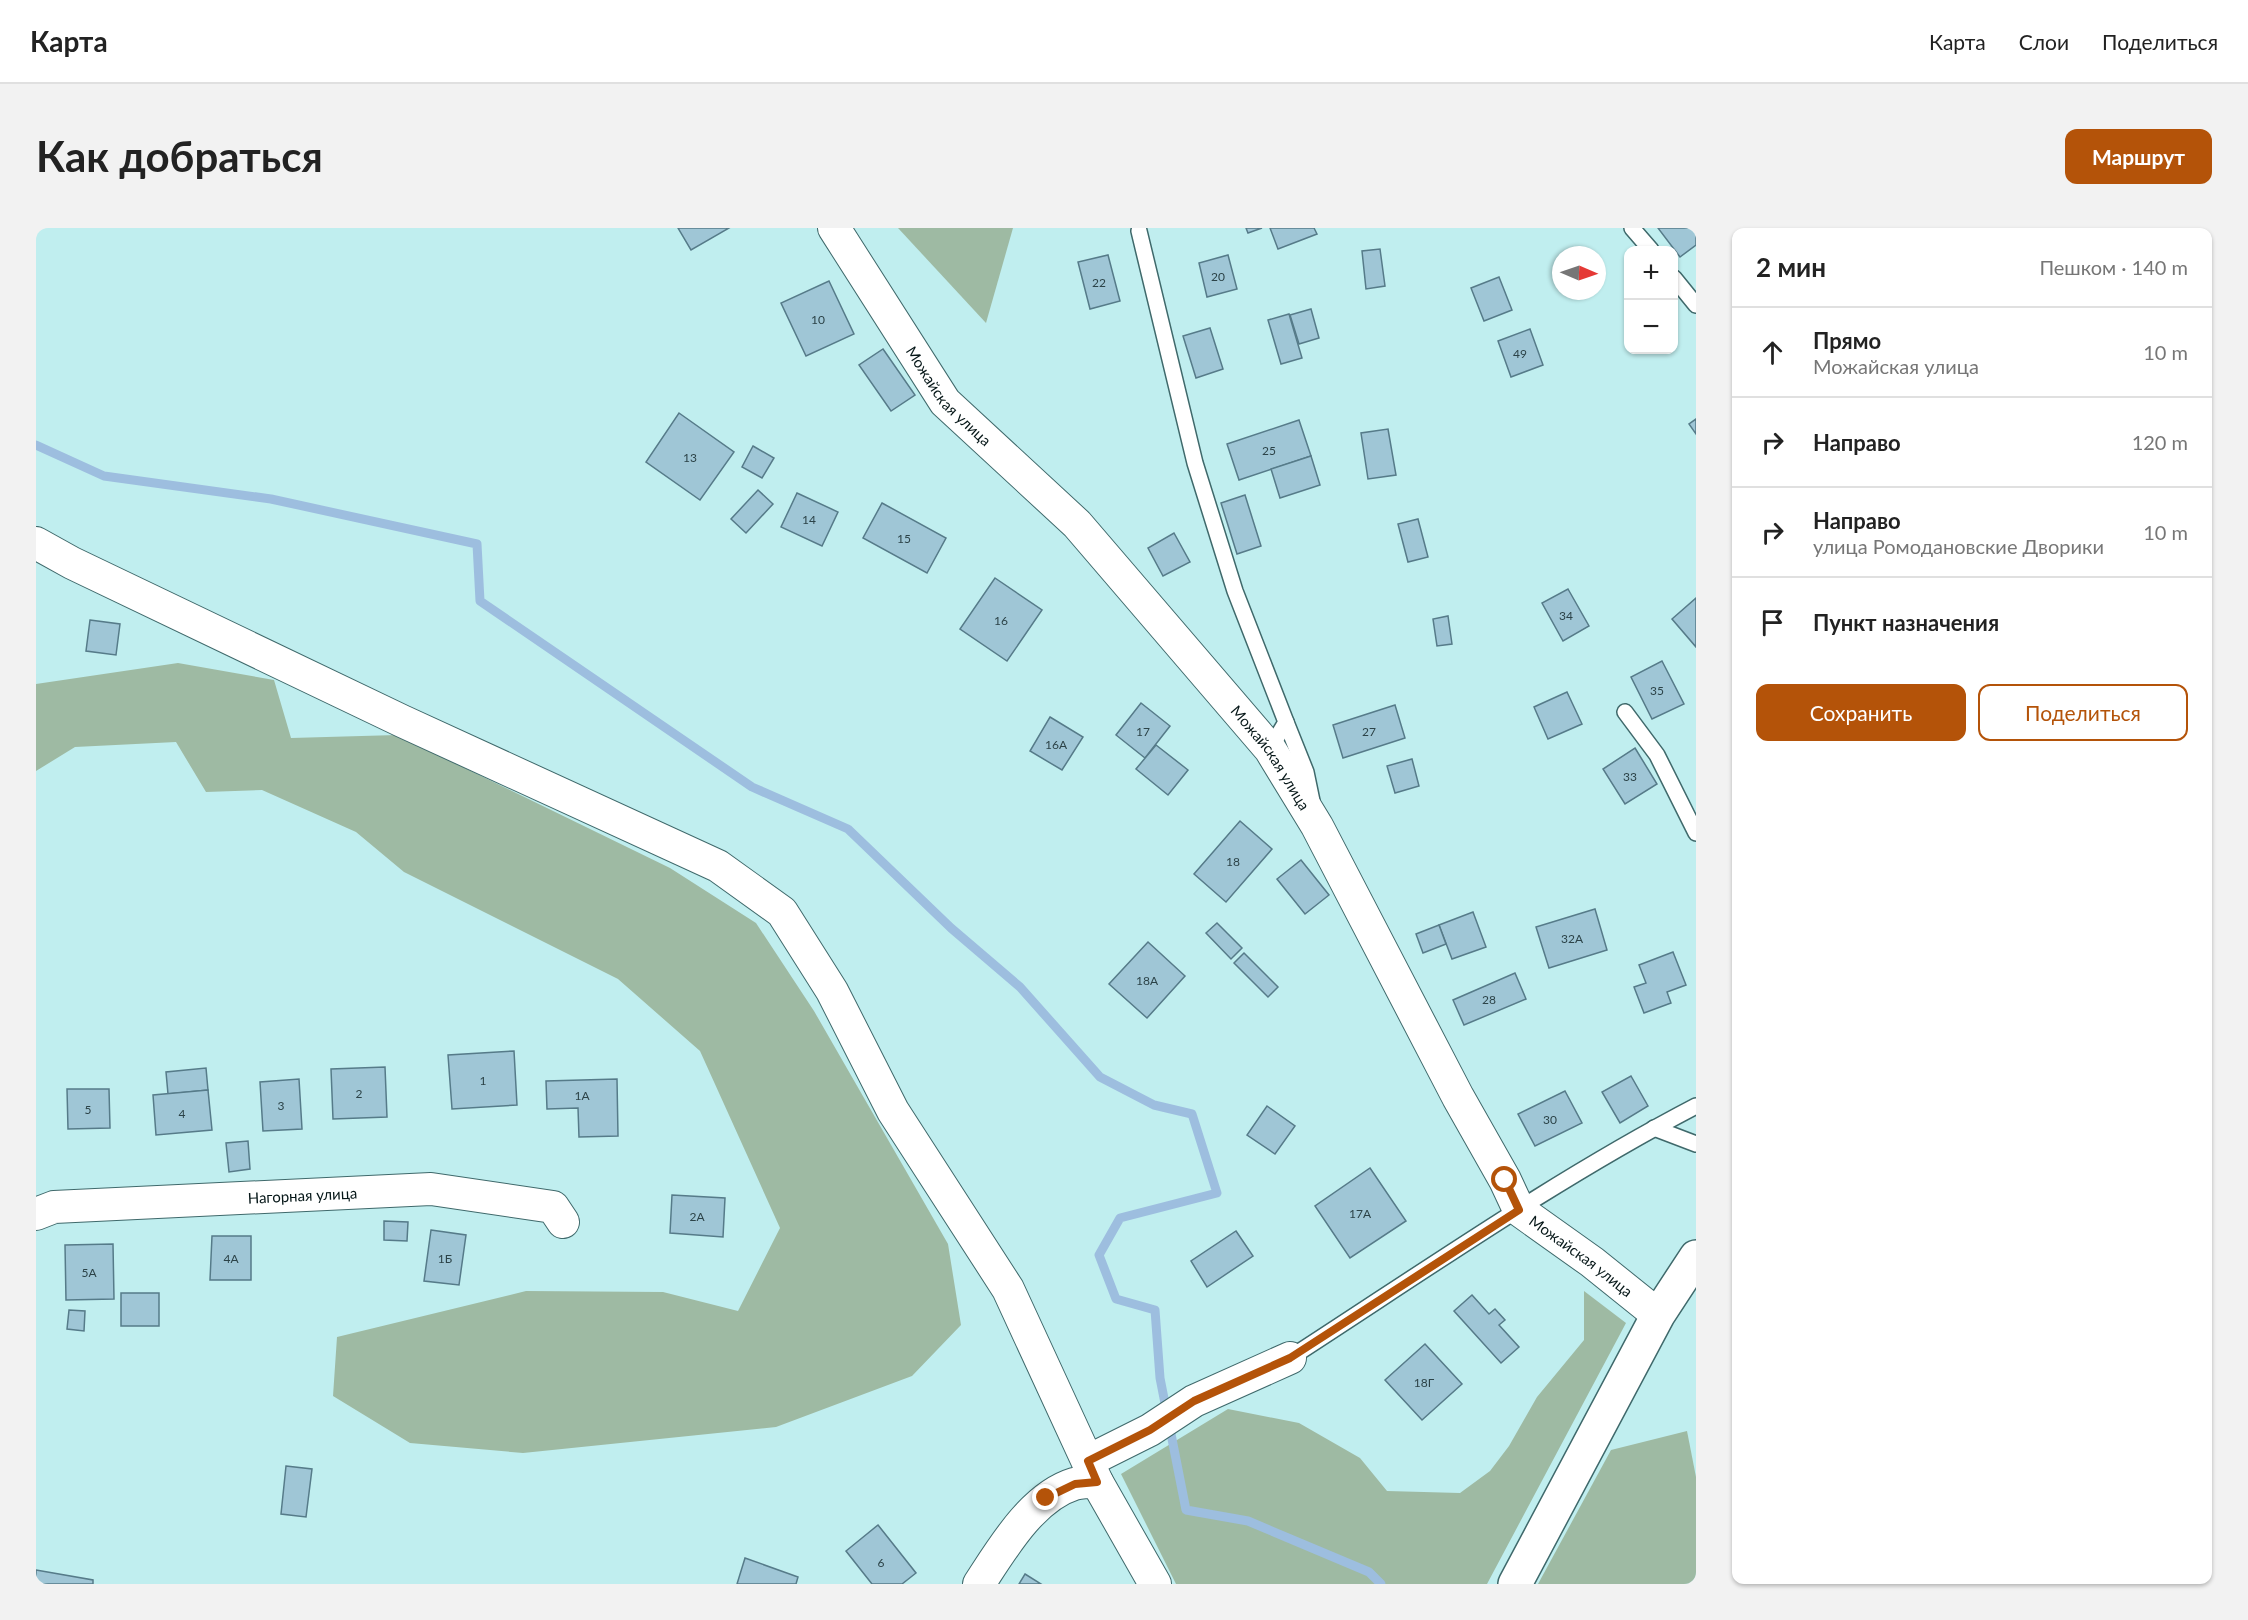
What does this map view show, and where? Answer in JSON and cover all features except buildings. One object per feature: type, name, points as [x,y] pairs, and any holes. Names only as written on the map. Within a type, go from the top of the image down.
[{"type":"street","name":"Можайская улица","points":[[834,228],[945,402],[1077,524],[1270,748],[1317,826],[1458,1098],[1505,1180],[1519,1210],[1592,1262],[1658,1315]]},
{"type":"street","points":[[36,543],[72,563],[402,721],[718,866],[782,912],[832,991],[893,1111],[1008,1289],[1093,1471],[1155,1584]]},
{"type":"street","name":"Нагорная улица","points":[[36,1214],[54,1208],[431,1189],[553,1207],[563,1222]]},
{"type":"street","points":[[1515,1584],[1658,1315],[1696,1257]]},
{"type":"street","points":[[979,1584],[1009,1538],[1046,1498],[1075,1484],[1194,1401],[1290,1358]]},
{"type":"lane","points":[[1632,228],[1648,246]]},
{"type":"lane","points":[[1138,231],[1195,463],[1235,591],[1306,772],[1317,826]]},
{"type":"lane","points":[[1678,283],[1696,305]]},
{"type":"lane","points":[[1625,712],[1657,755],[1696,834]]},
{"type":"lane","points":[[1270,748],[1286,722]]},
{"type":"lane","points":[[1290,1358],[1519,1210],[1654,1128],[1696,1106]]},
{"type":"lane","points":[[1654,1128],[1696,1144]]},
{"type":"green space","points":[[898,228],[1013,228],[986,323]]},
{"type":"green space","points":[[178,663],[274,680],[291,738],[397,735],[670,868],[756,923],[814,1011],[948,1244],[961,1325],[912,1376],[776,1427],[523,1453],[410,1443],[333,1396],[337,1337],[526,1291],[663,1292],[738,1311],[780,1228],[700,1051],[618,979],[404,872],[356,832],[262,790],[206,792],[176,742],[75,747],[36,771],[36,684]]},
{"type":"green space","points":[[1584,1291],[1626,1323],[1487,1584],[1176,1584],[1121,1474],[1228,1409],[1299,1423],[1360,1458],[1387,1491],[1460,1493],[1490,1471],[1509,1446],[1537,1397],[1584,1340]]},
{"type":"green space","points":[[1687,1431],[1696,1477],[1696,1584],[1538,1584],[1611,1450]]},
{"type":"waterway","points":[[36,445],[104,476],[271,499],[477,544],[480,601],[752,787],[848,829],[951,928],[1020,987],[1100,1077],[1154,1105],[1192,1114],[1217,1193],[1120,1218],[1099,1255],[1116,1299],[1155,1310],[1160,1378],[1186,1510],[1248,1521],[1369,1572],[1381,1584]]},
{"type":"route","points":[[1046,1498],[1075,1484],[1097,1482],[1088,1461],[1150,1430],[1194,1401],[1290,1358],[1519,1210],[1505,1180]]}]
